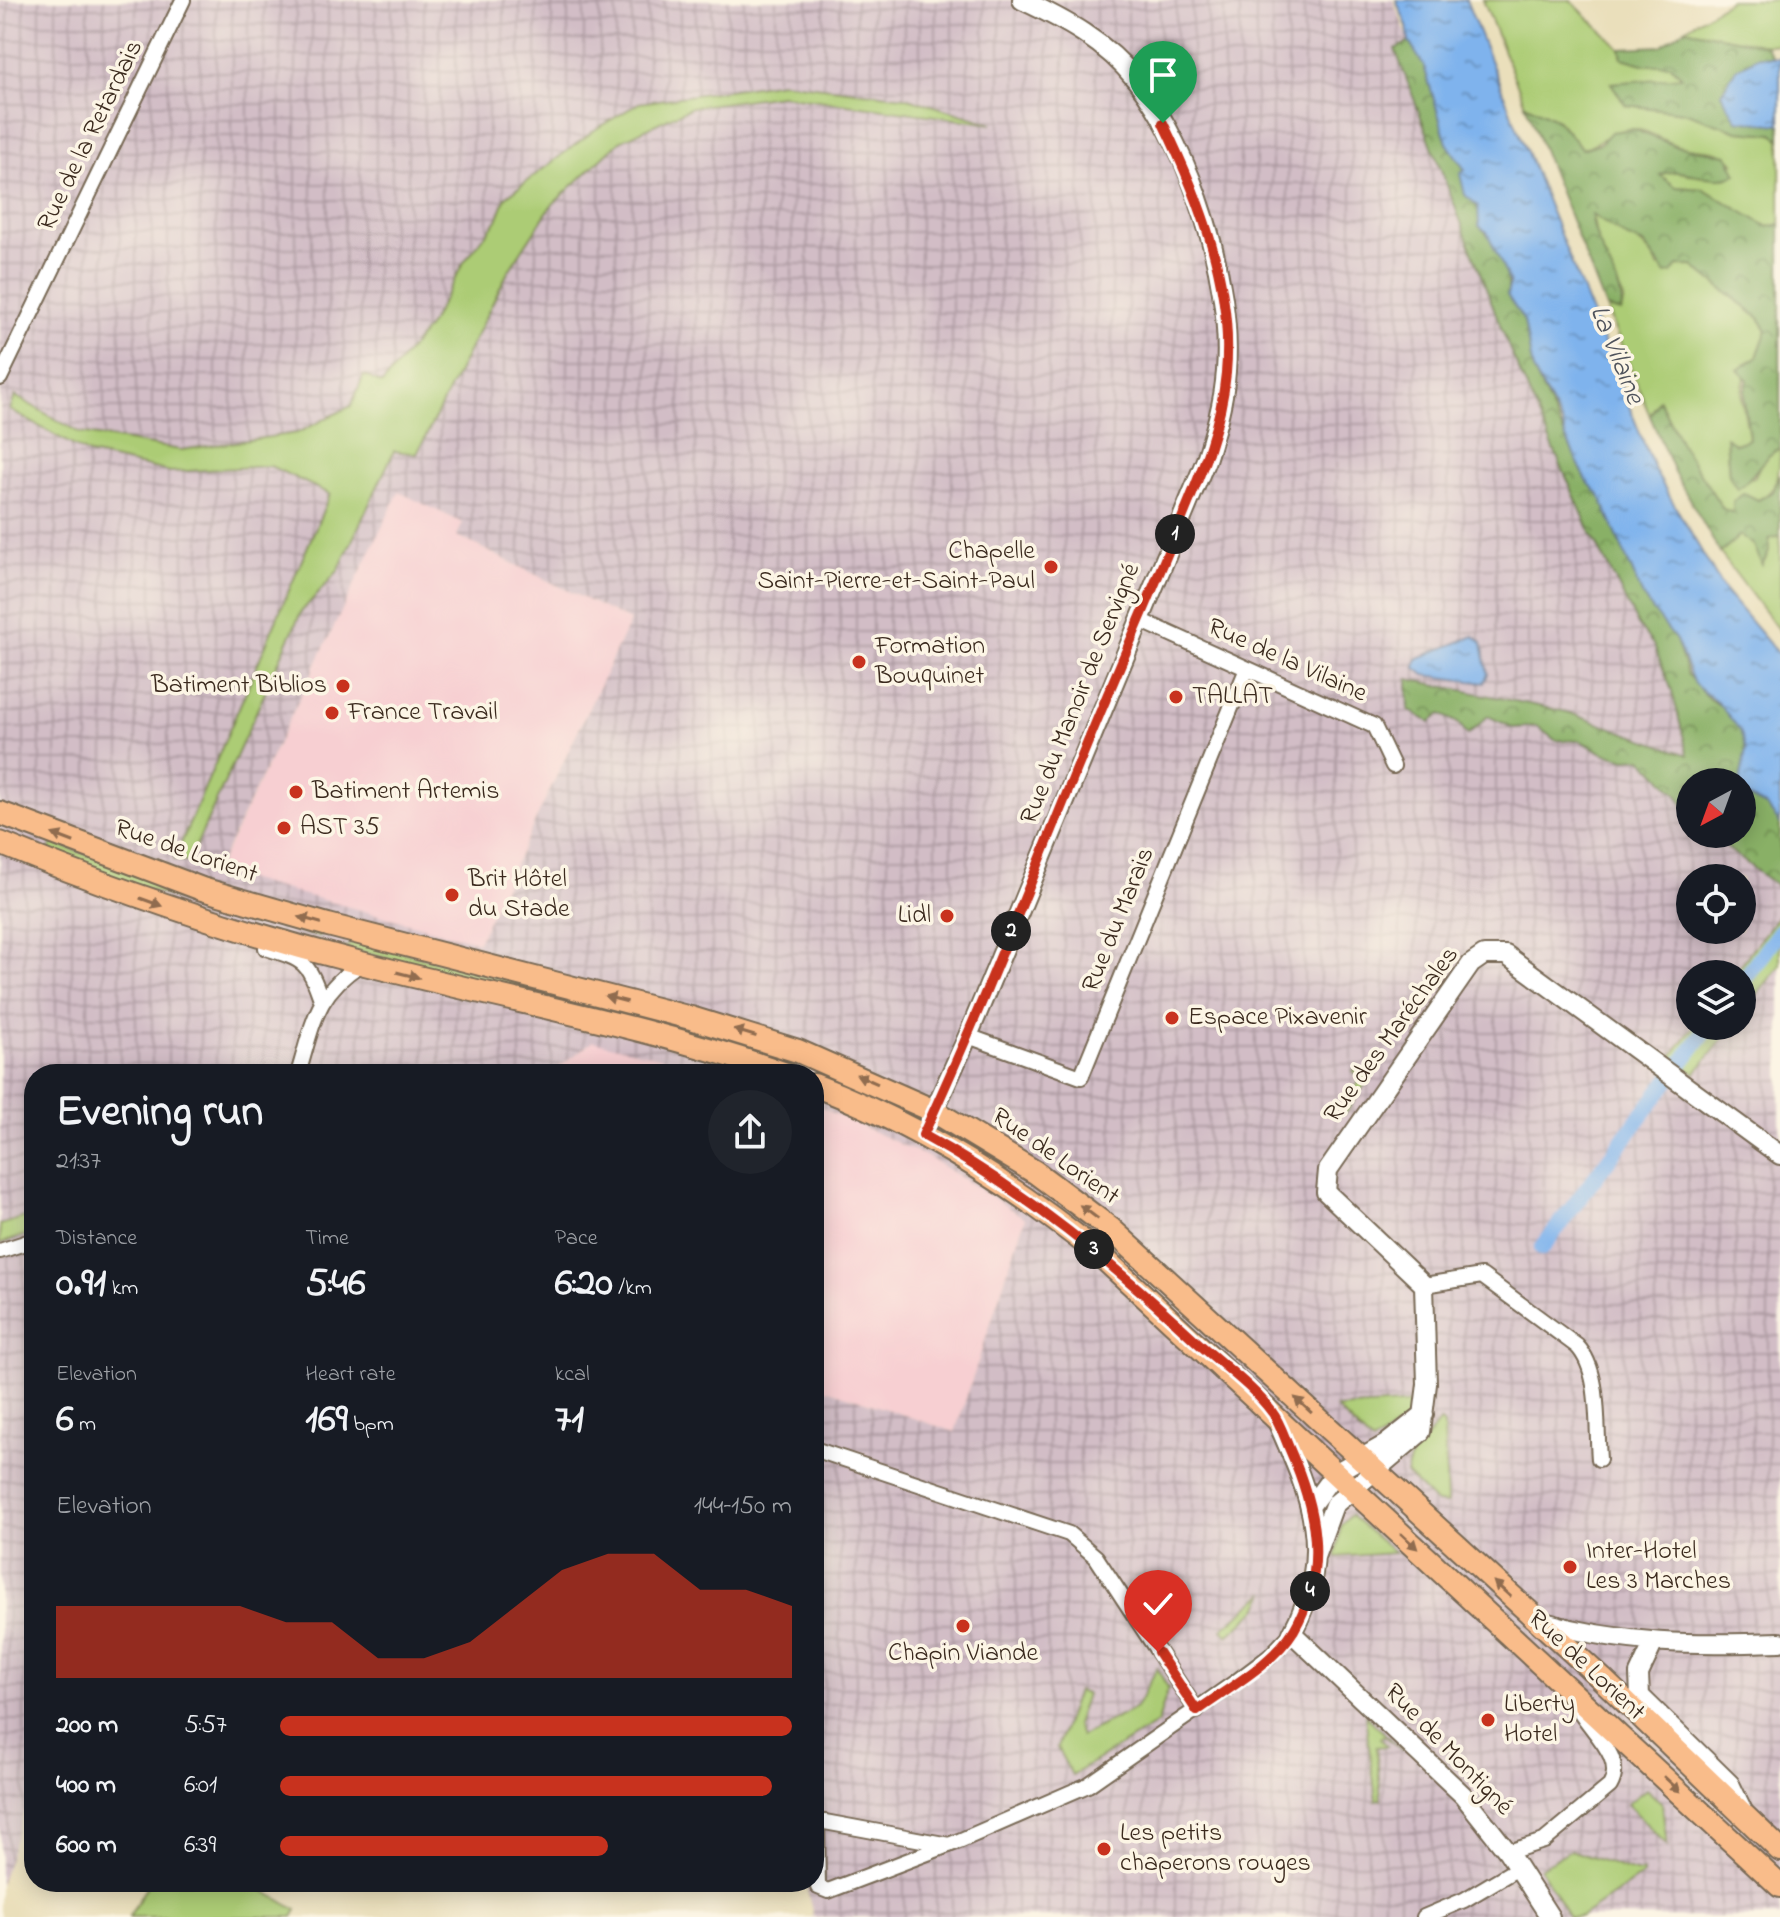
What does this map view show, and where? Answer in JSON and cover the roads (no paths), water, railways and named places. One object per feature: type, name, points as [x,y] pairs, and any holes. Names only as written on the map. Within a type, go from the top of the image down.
[{"type":"main road","name":"Rue de Lorient","points":[[0,813],[163,876],[357,933],[654,1009],[789,1048],[934,1111],[1035,1172],[1111,1229],[1537,1621],[1780,1850]]},
{"type":"main road","points":[[0,843],[193,917],[361,964],[643,1030],[754,1064]]},
{"type":"main road","name":"Rue de Lorient","points":[[824,1090],[923,1135],[1045,1211],[1129,1278],[1780,1886]]},
{"type":"main road","points":[[1129,1278],[1145,1261]]},
{"type":"street","name":"Rue de la Retardais","points":[[0,378],[183,0]]},
{"type":"street","name":"Rue du Manoir de Servigné","points":[[923,1135],[968,1036],[1206,460],[1218,420],[1226,372],[1223,296],[1202,216],[1159,114],[1135,79],[1092,38],[1022,0]]},
{"type":"street","name":"Rue de la Vilaine","points":[[1140,620],[1246,671],[1374,726],[1393,766]]},
{"type":"street","name":"Rue du Marais","points":[[968,1036],[1081,1077],[1246,671]]},
{"type":"street","points":[[193,917],[205,929],[301,959],[311,970],[321,999]]},
{"type":"street","points":[[332,956],[357,933]]},
{"type":"street","name":"Rue des Maréchales","points":[[1424,1285],[1352,1220],[1326,1192],[1325,1181],[1328,1170],[1349,1136],[1471,964],[1484,955],[1506,955],[1780,1155]]},
{"type":"street","points":[[301,1064],[321,999],[340,977],[361,964]]},
{"type":"street","points":[[643,1030],[654,1009]]},
{"type":"street","points":[[0,1251],[24,1243]]},
{"type":"street","points":[[1312,1504],[1335,1473],[1365,1465],[1412,1442],[1421,1432],[1427,1384],[1424,1285],[1482,1276],[1577,1346],[1586,1356],[1590,1371],[1599,1459]]},
{"type":"street","points":[[824,1889],[828,1891],[949,1845],[1088,1785],[1197,1711],[1269,1657],[1292,1633],[1311,1590],[1315,1557],[1312,1504],[1273,1413]]},
{"type":"street","points":[[824,1452],[1069,1534],[1096,1557],[1197,1711]]},
{"type":"street","points":[[1315,1557],[1330,1510],[1352,1488],[1365,1465]]},
{"type":"street","points":[[1537,1621],[1576,1632],[1653,1644],[1780,1642]]},
{"type":"street","name":"Rue de Montigné","points":[[1292,1633],[1463,1795],[1513,1860],[1550,1917]]},
{"type":"street","points":[[1653,1644],[1639,1674],[1640,1696],[1730,1784],[1744,1815]]},
{"type":"street","points":[[1424,1917],[1473,1896],[1513,1860],[1544,1841],[1610,1786],[1617,1771],[1610,1752],[1579,1714],[1570,1689]]},
{"type":"street","points":[[824,1822],[949,1845]]},
{"type":"water","name":"La Vilaine","points":[[1396,0],[1466,0],[1656,473],[1724,590],[1780,656],[1780,823],[1766,806],[1756,801],[1756,768],[1743,768],[1746,749],[1740,730],[1719,704],[1694,684],[1676,640],[1644,599],[1600,496],[1587,481],[1565,436],[1563,425],[1533,370],[1524,321],[1507,295],[1510,283],[1487,232],[1479,226],[1478,206],[1465,195],[1460,174],[1465,170],[1447,143],[1424,66],[1409,42],[1407,26]]},
{"type":"water","points":[[1759,56],[1780,58],[1780,125],[1737,120],[1721,93],[1736,69]]},
{"type":"water","points":[[1474,636],[1482,643],[1488,674],[1484,683],[1425,675],[1415,667],[1418,658]]},
{"type":"waterway","points":[[1756,963],[1780,931]]},
{"type":"waterway","points":[[1542,1248],[1698,1040]]},
{"type":"place","name":"Chapelle Saint-Pierre-et-Saint-Paul","points":[[1051,567]]},
{"type":"place","name":"Formation Bouquinet","points":[[859,662]]},
{"type":"place","name":"Batiment Biblios","points":[[343,686]]},
{"type":"place","name":"TALLAT","points":[[1176,697]]},
{"type":"place","name":"France Travail","points":[[332,713]]},
{"type":"place","name":"Batiment Artemis","points":[[296,792]]},
{"type":"place","name":"AST 35","points":[[284,828]]},
{"type":"place","name":"Brit Hôtel du Stade","points":[[452,895]]},
{"type":"place","name":"Lidl","points":[[947,916]]},
{"type":"place","name":"Espace Pixavenir","points":[[1172,1018]]},
{"type":"place","name":"Inter-Hotel Les 3 Marches","points":[[1570,1567]]},
{"type":"place","name":"Chapin Viande","points":[[963,1626]]},
{"type":"place","name":"Liberty Hotel","points":[[1488,1720]]},
{"type":"place","name":"Les petits chaperons rouges","points":[[1104,1849]]}]
